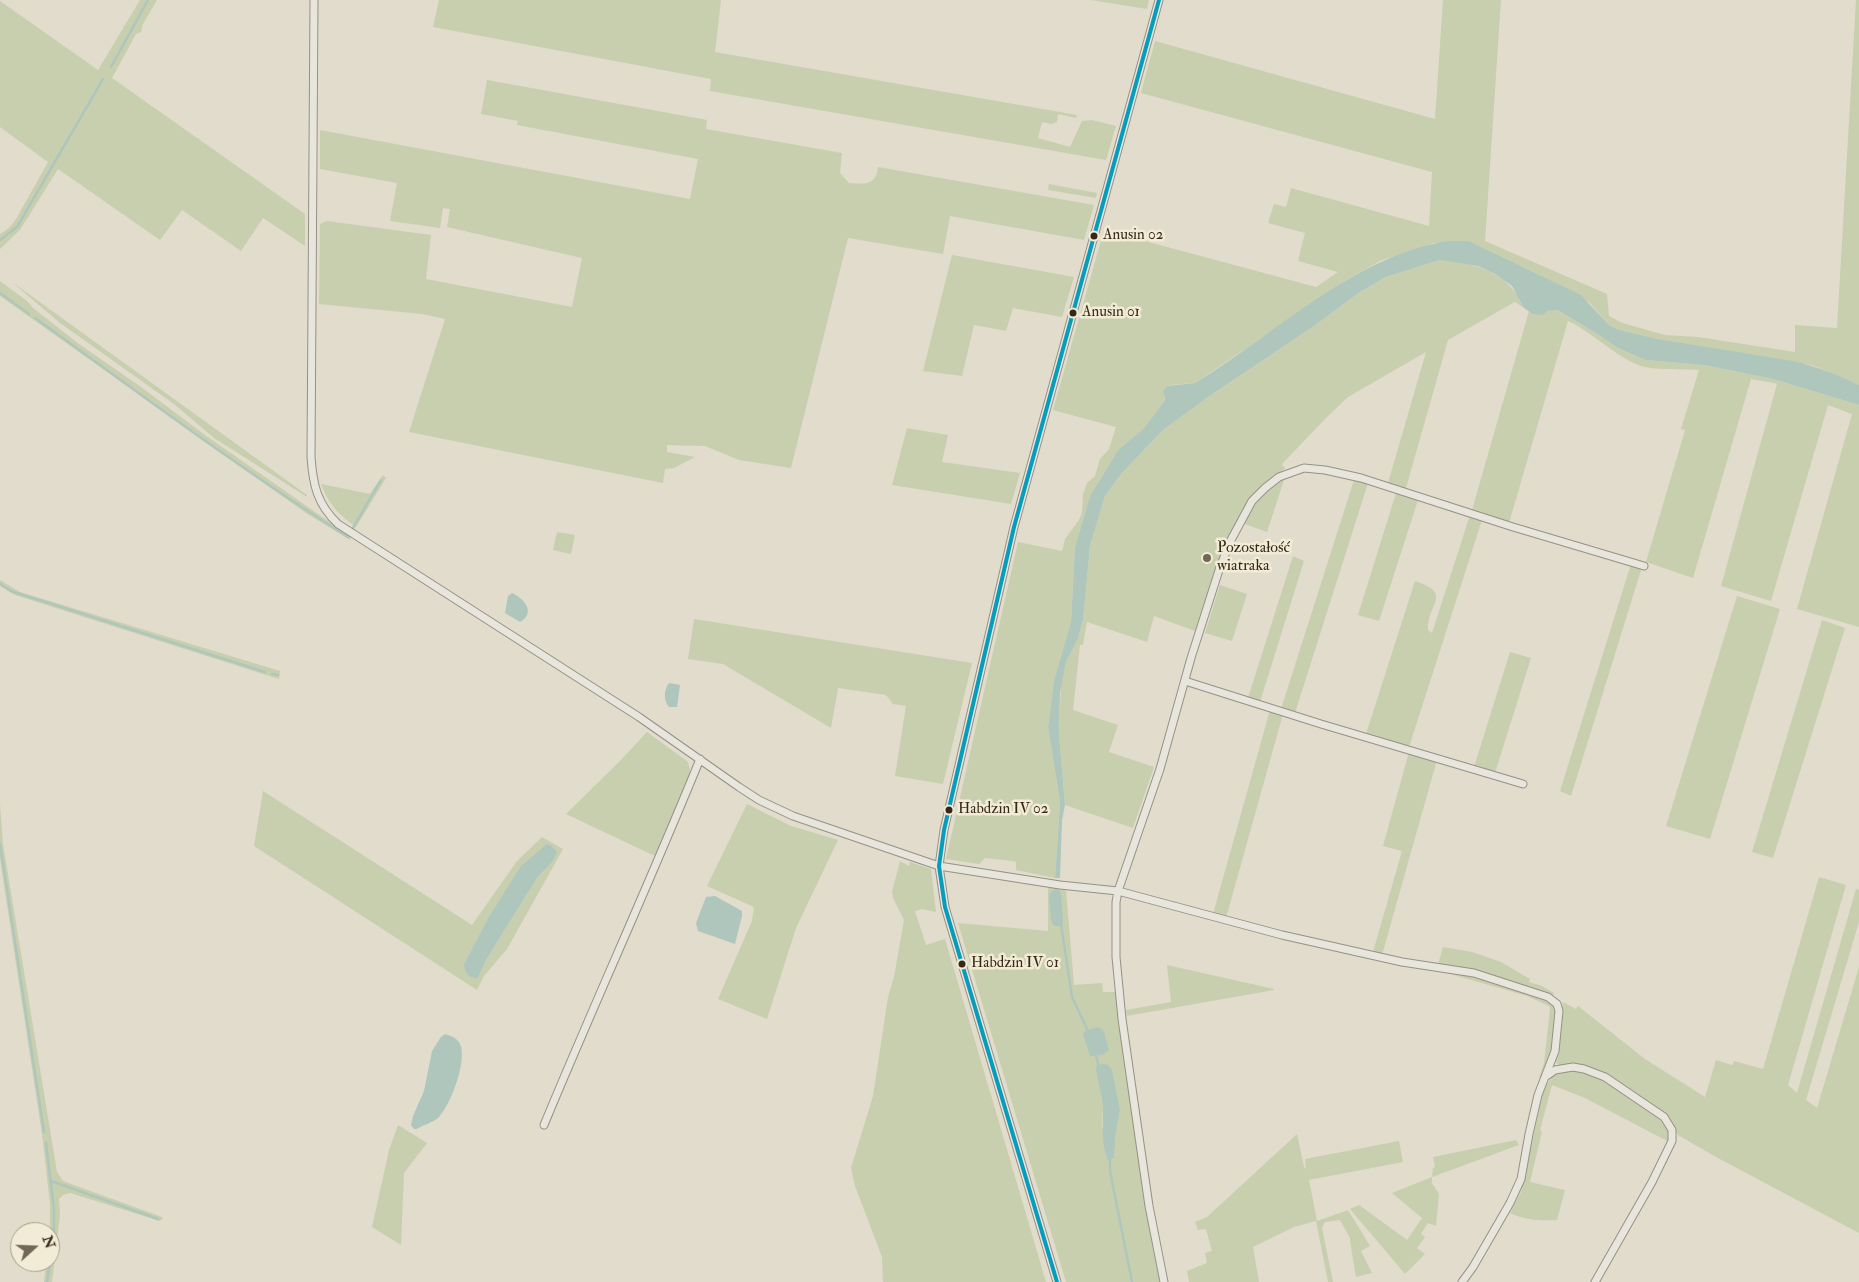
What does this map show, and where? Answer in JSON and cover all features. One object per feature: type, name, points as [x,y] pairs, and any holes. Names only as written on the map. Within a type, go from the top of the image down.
[{"type":"street","points":[[314,0],[312,457],[314,484],[319,501],[327,513],[338,524],[573,674],[739,787],[793,816],[939,866],[1060,885],[1118,891],[1252,928],[1402,962],[1474,973],[1540,994],[1557,1004],[1559,1011],[1554,1050],[1546,1077],[1538,1095],[1521,1179],[1482,1253],[1462,1282]]},
{"type":"street","points":[[1057,1282],[945,907],[939,866],[944,830],[1014,527],[1159,0]]},
{"type":"street","points":[[1164,1282],[1149,1206],[1122,1019],[1116,957],[1116,902],[1118,891],[1160,769],[1220,567],[1241,519],[1252,502],[1279,477],[1304,468],[1325,470],[1361,478],[1512,527],[1644,566]]},
{"type":"street","points":[[1185,680],[1321,724],[1523,784]]},
{"type":"street","points":[[544,1124],[700,759]]},
{"type":"street","points":[[1546,1077],[1555,1070],[1574,1067],[1605,1077],[1664,1117],[1672,1130],[1672,1141],[1660,1166],[1595,1282]]},
{"type":"green space","points":[[140,0],[157,0],[143,24],[141,32],[136,34],[112,78],[305,214],[305,246],[263,218],[241,251],[182,210],[160,240],[58,169],[20,230],[0,249],[0,234],[9,228],[16,219],[48,162],[0,127],[0,1],[98,70]]},
{"type":"green space","points":[[439,0],[721,0],[715,52],[1077,115],[1076,118],[1058,114],[1057,122],[1051,124],[1042,122],[1038,138],[1070,147],[1082,121],[1092,120],[1116,126],[1106,160],[710,91],[711,79],[433,27]]},
{"type":"green space","points":[[1091,0],[1149,0],[1147,9]]},
{"type":"green space","points":[[1443,0],[1501,0],[1485,241],[1607,294],[1609,316],[1622,323],[1665,335],[1698,337],[1795,352],[1795,325],[1837,328],[1856,0],[1859,0],[1859,385],[1812,365],[1658,339],[1618,330],[1610,326],[1589,302],[1434,243],[1380,261],[1343,282],[1195,383],[1169,385],[1163,403],[1143,429],[1118,450],[1090,496],[1075,547],[1071,622],[1054,680],[1048,727],[1060,802],[1055,878],[1016,870],[1016,862],[1013,861],[985,858],[979,864],[946,859],[1018,542],[1062,551],[1065,539],[1079,520],[1082,512],[1083,494],[1087,483],[1095,476],[1100,459],[1109,449],[1116,427],[1053,410],[1104,230],[1316,287],[1338,272],[1298,261],[1305,233],[1268,223],[1274,204],[1286,207],[1291,188],[1429,226],[1432,172],[1141,93],[1155,41],[1435,119]]},
{"type":"green space","points":[[487,80],[707,120],[706,129],[842,153],[840,173],[849,183],[872,181],[875,178],[878,167],[1094,205],[1084,240],[950,216],[943,254],[848,238],[791,468],[739,460],[705,446],[667,445],[667,452],[695,457],[674,468],[665,469],[663,483],[409,432],[445,319],[422,314],[319,304],[320,224],[327,221],[431,235],[426,279],[572,307],[582,258],[447,227],[450,209],[443,208],[440,228],[390,221],[397,183],[320,169],[320,130],[690,199],[698,159],[517,125],[518,121],[481,114]]},
{"type":"green space","points":[[1049,184],[1097,193],[1096,198],[1048,190]]},
{"type":"green space","points":[[952,255],[1074,277],[1062,317],[1013,308],[1006,331],[974,325],[962,376],[923,371]]},
{"type":"green space","points":[[1440,260],[1466,264],[1490,272],[1510,286],[1524,308],[1515,302],[1448,340],[1406,488],[1388,483],[1426,352],[1348,397],[1282,464],[1285,469],[1267,482],[1250,500],[1217,568],[1195,631],[1154,616],[1147,642],[1087,622],[1083,645],[1080,645],[1073,710],[1118,725],[1109,752],[1154,767],[1133,828],[1065,805],[1059,734],[1061,685],[1066,662],[1078,639],[1083,620],[1090,546],[1105,496],[1121,474],[1163,430],[1208,397],[1314,326],[1360,292],[1386,277]]},
{"type":"green space","points":[[0,281],[79,344],[351,537],[350,540],[306,513],[0,296]]},
{"type":"green space","points":[[12,282],[307,495],[307,497],[214,438],[174,404],[60,323]]},
{"type":"green space","points":[[1556,310],[1618,348],[1645,360],[1704,365],[1773,379],[1859,405],[1859,627],[1797,609],[1852,414],[1828,405],[1771,601],[1721,586],[1777,384],[1774,383],[1751,379],[1693,578],[1646,562],[1685,430],[1681,429],[1699,370],[1661,369],[1641,366],[1631,362],[1568,321],[1509,523],[1472,510],[1529,311],[1539,314]]},
{"type":"green space","points":[[907,428],[948,435],[942,462],[1020,473],[1011,504],[892,485]]},
{"type":"green space","points":[[383,475],[386,478],[356,527],[335,508],[321,484],[370,494]]},
{"type":"green space","points":[[1285,477],[1267,532],[1242,523],[1261,498]]},
{"type":"green space","points":[[1354,480],[1368,483],[1295,713],[1281,709]]},
{"type":"green space","points":[[1396,493],[1418,500],[1379,621],[1358,615]]},
{"type":"green space","points":[[1470,515],[1482,520],[1409,747],[1366,734],[1415,581],[1433,590],[1436,595],[1428,630],[1432,633]]},
{"type":"green space","points":[[557,532],[575,535],[571,554],[553,550]]},
{"type":"green space","points":[[1293,556],[1304,561],[1260,702],[1248,698]]},
{"type":"green space","points":[[1631,564],[1642,567],[1571,796],[1560,791]]},
{"type":"green space","points":[[0,580],[20,592],[280,671],[279,679],[15,595],[0,586]]},
{"type":"green space","points":[[1220,585],[1247,594],[1232,641],[1205,633]]},
{"type":"green space","points":[[1737,596],[1780,609],[1710,839],[1666,826]]},
{"type":"green space","points":[[694,619],[972,663],[943,784],[895,776],[906,706],[893,704],[886,695],[838,688],[831,728],[723,664],[688,659]]},
{"type":"green space","points":[[1822,620],[1845,628],[1773,858],[1752,852]]},
{"type":"green space","points":[[1510,652],[1531,658],[1495,773],[1474,767]]},
{"type":"green space","points":[[1270,710],[1283,714],[1226,918],[1213,914]]},
{"type":"green space","points":[[647,732],[688,762],[690,771],[657,857],[566,814]]},
{"type":"green space","points":[[1409,752],[1437,760],[1382,955],[1373,952],[1402,851],[1383,846]]},
{"type":"green space","points":[[263,791],[472,925],[517,861],[542,837],[563,849],[507,949],[484,976],[477,990],[254,846]],"holes":[[[549,844],[555,849],[553,861],[537,878],[486,960],[478,978],[464,964],[488,918],[504,893]]]},
{"type":"green space","points":[[0,804],[3,844],[57,1172],[63,1181],[162,1217],[160,1221],[70,1193],[63,1195],[59,1199],[59,1222],[50,1222],[50,1204],[42,1134],[0,859]]},
{"type":"green space","points":[[747,804],[791,826],[838,840],[796,928],[767,1019],[718,999],[752,921],[754,907],[707,886]]},
{"type":"green space","points":[[900,861],[909,866],[910,862],[931,869],[936,912],[922,909],[915,911],[926,945],[945,939],[1046,1282],[883,1282],[882,1257],[855,1186],[851,1168],[873,1096],[888,997],[894,977],[904,920],[892,892]]},
{"type":"green space","points":[[1819,877],[1846,885],[1788,1085],[1797,1093],[1856,889],[1859,890],[1859,922],[1806,1100],[1817,1108],[1859,967],[1859,1233],[1678,1135],[1667,1117],[1619,1082],[1592,1068],[1578,1064],[1559,1065],[1555,1057],[1563,1002],[1576,1009],[1578,1006],[1645,1059],[1705,1097],[1716,1060],[1732,1065],[1734,1061],[1763,1069]]},
{"type":"green space","points":[[1048,887],[1066,890],[1074,985],[1102,983],[1103,992],[1116,992],[1162,1282],[1066,1282],[958,923],[1048,931]],"holes":[[[1101,1093],[1120,1110],[1116,1132],[1114,1158],[1102,1126],[1103,1108]]]},
{"type":"green space","points":[[1443,947],[1472,952],[1501,962],[1530,979],[1529,982],[1542,986],[1554,993],[1553,997],[1438,965]]},
{"type":"green space","points":[[1167,965],[1274,990],[1127,1016],[1126,1010],[1171,1002]]},
{"type":"green space","points":[[1440,971],[1463,973],[1551,1001],[1557,1010],[1553,1047],[1547,1072],[1539,1078],[1544,1063],[1549,1006],[1527,996]]},
{"type":"green space","points":[[1574,1070],[1603,1077],[1665,1120],[1670,1128],[1669,1142],[1585,1098],[1552,1085],[1540,1130],[1542,1132],[1530,1182],[1565,1190],[1557,1220],[1533,1220],[1510,1213],[1521,1192],[1544,1088],[1556,1072]]},
{"type":"green space","points":[[398,1125],[427,1143],[404,1173],[401,1245],[372,1227],[389,1150]]},
{"type":"green space","points":[[1297,1134],[1306,1169],[1305,1159],[1399,1141],[1403,1162],[1309,1180],[1317,1221],[1348,1210],[1370,1246],[1361,1251],[1372,1273],[1356,1277],[1350,1238],[1340,1220],[1325,1222],[1322,1228],[1333,1282],[1328,1282],[1316,1221],[1294,1227],[1253,1247],[1259,1282],[1189,1282],[1187,1271],[1207,1263],[1205,1253],[1212,1251],[1206,1229],[1198,1230],[1195,1222],[1207,1217]]},
{"type":"green space","points":[[1516,1140],[1519,1145],[1432,1177],[1433,1168],[1435,1167],[1433,1157]]},
{"type":"green space","points":[[1432,1177],[1432,1183],[1439,1194],[1436,1226],[1428,1223],[1421,1234],[1425,1237],[1417,1248],[1425,1254],[1405,1274],[1350,1209],[1359,1205],[1407,1240],[1422,1218],[1392,1193]]},
{"type":"green space","points":[[45,1272],[53,1272],[52,1282],[44,1282]]},
{"type":"shaded area","points":[[1449,241],[1468,241],[1581,295],[1610,326],[1619,330],[1658,339],[1793,361],[1835,374],[1859,385],[1859,405],[1773,379],[1704,365],[1645,360],[1618,348],[1557,310],[1548,311],[1543,315],[1533,314],[1524,308],[1512,286],[1495,274],[1478,266],[1440,260],[1386,277],[1360,292],[1163,430],[1121,474],[1105,496],[1090,546],[1083,620],[1078,639],[1066,662],[1060,693],[1059,734],[1065,805],[1062,820],[1060,878],[1055,878],[1060,802],[1048,727],[1054,680],[1071,622],[1075,547],[1090,496],[1118,450],[1143,429],[1163,403],[1165,399],[1163,391],[1167,386],[1195,383],[1317,299],[1381,262],[1415,249]]},
{"type":"shaded area","points":[[512,593],[527,606],[527,615],[520,622],[505,613],[508,596]]},
{"type":"shaded area","points":[[669,683],[680,685],[677,707],[669,707],[665,698],[665,692]]},
{"type":"shaded area","points":[[547,844],[551,845],[557,852],[553,861],[537,878],[486,960],[478,978],[469,976],[464,964],[488,918],[521,866]]},
{"type":"shaded area","points":[[1055,889],[1061,893],[1062,926],[1054,926],[1051,920],[1049,897],[1050,893]]},
{"type":"shaded area","points":[[715,896],[742,911],[735,944],[698,931],[696,923],[706,897]]},
{"type":"shaded area","points":[[1097,1027],[1104,1032],[1109,1050],[1102,1055],[1090,1056],[1083,1034],[1085,1031]]},
{"type":"shaded area","points":[[445,1034],[457,1040],[462,1049],[457,1081],[448,1103],[438,1118],[414,1129],[411,1125],[413,1116],[424,1091],[432,1051]]},
{"type":"shaded area","points":[[1097,1065],[1108,1065],[1112,1070],[1120,1110],[1114,1158],[1108,1160],[1103,1141],[1103,1109],[1096,1069]]},
{"type":"waterway","points":[[111,67],[148,0]]},
{"type":"waterway","points":[[0,240],[17,227],[103,79]]},
{"type":"waterway","points":[[0,293],[29,314]]},
{"type":"waterway","points":[[35,318],[229,457],[348,537]]},
{"type":"waterway","points":[[353,528],[381,480]]},
{"type":"waterway","points":[[0,584],[11,591],[265,672]]},
{"type":"waterway","points":[[272,674],[278,675]]},
{"type":"waterway","points":[[0,844],[44,1132]]},
{"type":"waterway","points":[[1061,924],[1072,997],[1088,1031]]},
{"type":"waterway","points":[[1096,1055],[1099,1067]]},
{"type":"waterway","points":[[46,1143],[54,1222]]},
{"type":"waterway","points":[[1110,1158],[1110,1171],[1132,1282]]},
{"type":"waterway","points":[[51,1181],[158,1219]]},
{"type":"waterway","points":[[47,1282],[48,1272]]},
{"type":"transit line","points":[[1057,1282],[945,907],[939,866],[944,830],[1014,527],[1159,0]]},
{"type":"place","name":"Anusin 02","points":[[1094,236]]},
{"type":"place","name":"Anusin 01","points":[[1073,313]]},
{"type":"place","name":"Pozostałość wiatraka","points":[[1207,558]]},
{"type":"place","name":"Habdzin IV 02","points":[[949,810]]},
{"type":"place","name":"Habdzin IV 01","points":[[962,964]]}]
